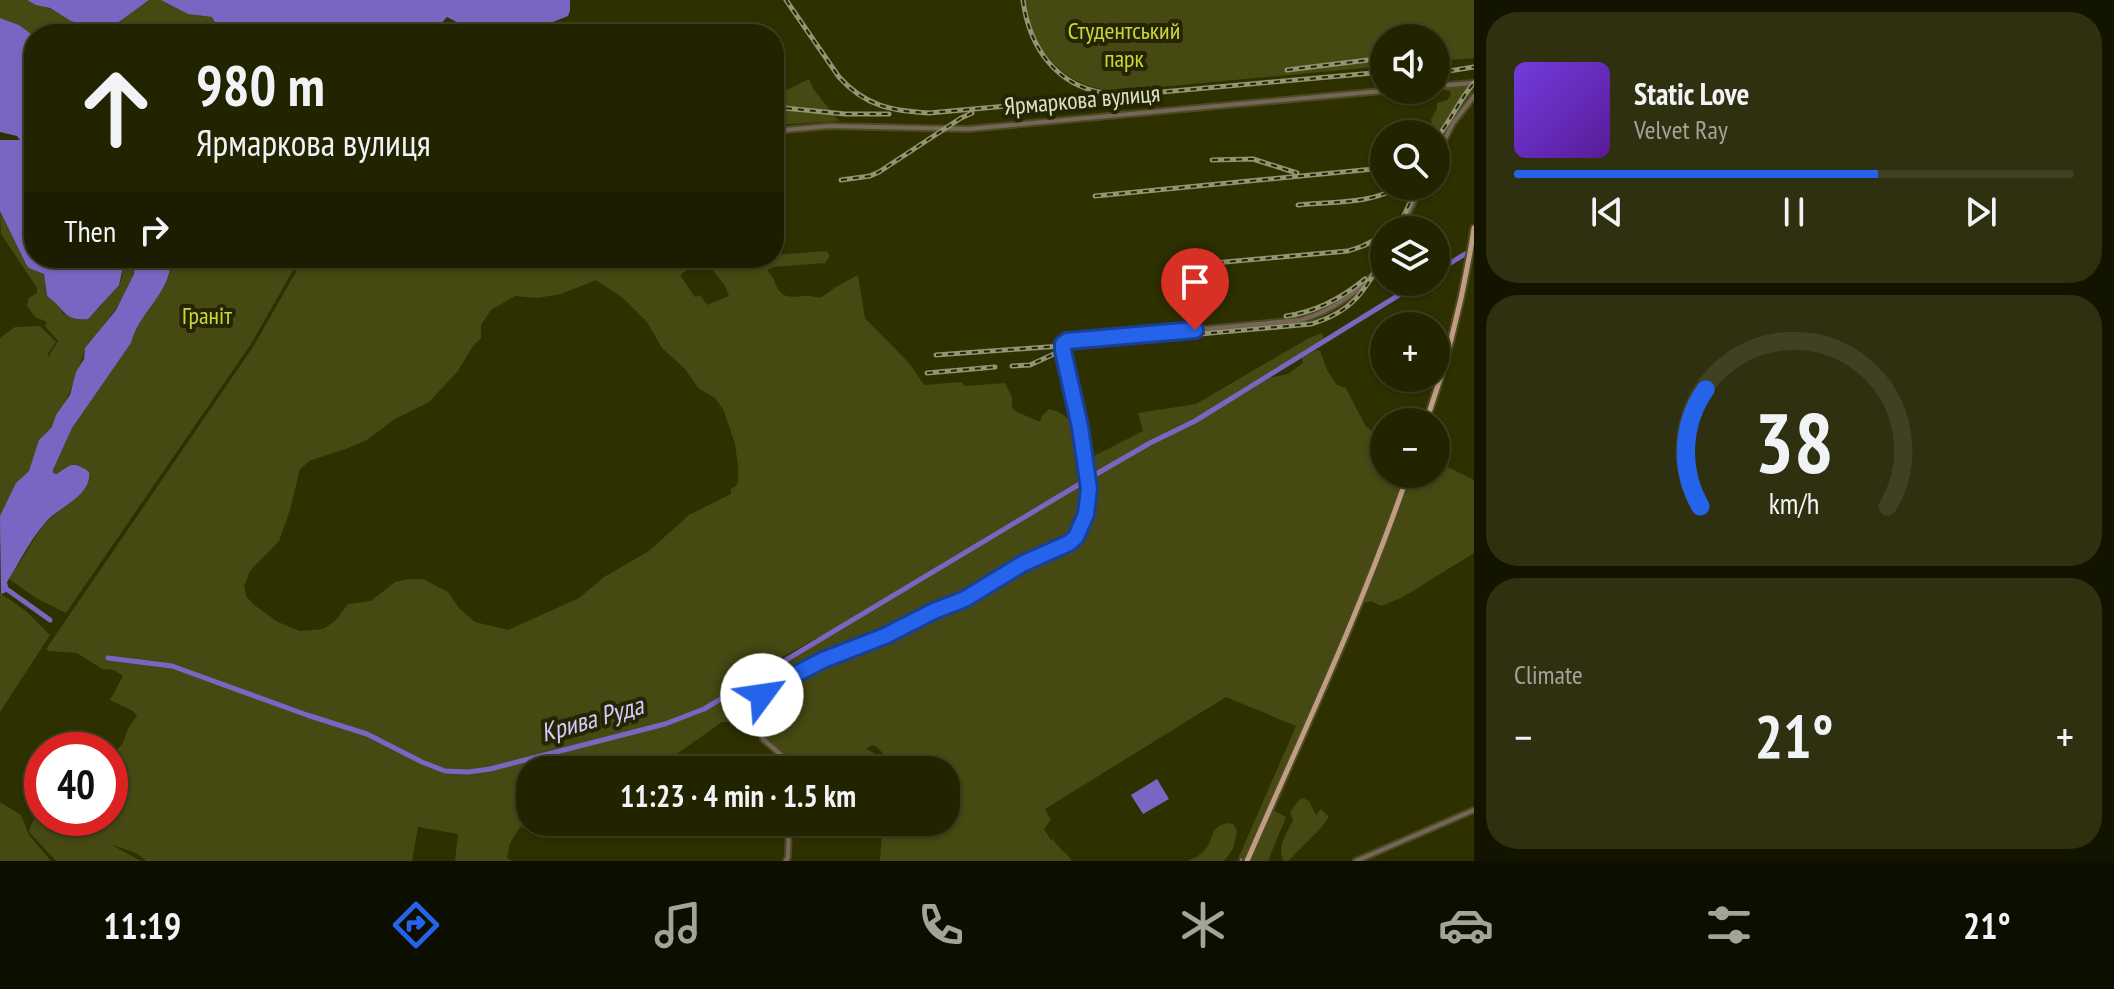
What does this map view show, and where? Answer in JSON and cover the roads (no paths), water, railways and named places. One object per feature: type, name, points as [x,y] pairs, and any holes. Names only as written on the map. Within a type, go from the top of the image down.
[{"type":"main road","points":[[1431,408],[1447,358],[1474,228]]},
{"type":"main road","points":[[1247,861],[1362,598],[1403,488]]},
{"type":"street","points":[[1450,85],[1474,83]]},
{"type":"street","name":"Ярмаркова вулиця","points":[[784,130],[829,126],[968,129],[1370,92]]},
{"type":"street","points":[[1450,129],[1474,96]]},
{"type":"street","points":[[783,756],[763,739],[759,700],[762,695],[833,655],[958,602],[1022,564],[1069,543],[1081,529],[1088,508],[1089,489],[1063,351],[1065,342],[1301,320],[1316,315],[1370,279]]},
{"type":"street","points":[[1356,861],[1474,810]]},
{"type":"street","points":[[786,861],[789,836]]},
{"type":"waterway","name":"Крива Руда","points":[[1450,263],[1465,254]]},
{"type":"waterway","name":"Крива Руда","points":[[1091,477],[1195,421],[1397,296]]},
{"type":"waterway","name":"Крива Руда","points":[[108,658],[172,666],[367,734],[445,771],[490,769],[665,724],[704,709],[1083,482]]},
{"type":"waterway","points":[[8,590],[50,620]]},
{"type":"railway","points":[[786,0],[849,87],[869,101],[903,111],[929,113],[1370,73]]},
{"type":"railway","points":[[1023,0],[1031,33],[1048,62],[1072,82],[1105,93]]},
{"type":"railway","points":[[1287,70],[1370,60]]},
{"type":"railway","points":[[1450,71],[1474,67]]},
{"type":"railway","points":[[1449,120],[1474,83]]},
{"type":"railway","points":[[784,108],[845,114],[889,114]]},
{"type":"railway","points":[[841,180],[879,172],[972,113]]},
{"type":"railway","points":[[1212,160],[1253,159],[1297,173]]},
{"type":"railway","points":[[1095,196],[1370,169]]},
{"type":"railway","points":[[1298,205],[1370,198]]},
{"type":"railway","points":[[1404,216],[1411,200]]},
{"type":"railway","points":[[1170,267],[1348,251],[1370,242]]},
{"type":"railway","points":[[1286,316],[1328,303],[1365,279]]},
{"type":"railway","points":[[936,355],[1311,324],[1347,306],[1370,280]]},
{"type":"railway","points":[[1012,366],[1030,365],[1065,349]]},
{"type":"railway","points":[[927,373],[995,367]]},
{"type":"park label","name":"Студентський парк","points":[[1124,45]]},
{"type":"park label","name":"Граніт","points":[[207,316]]}]
